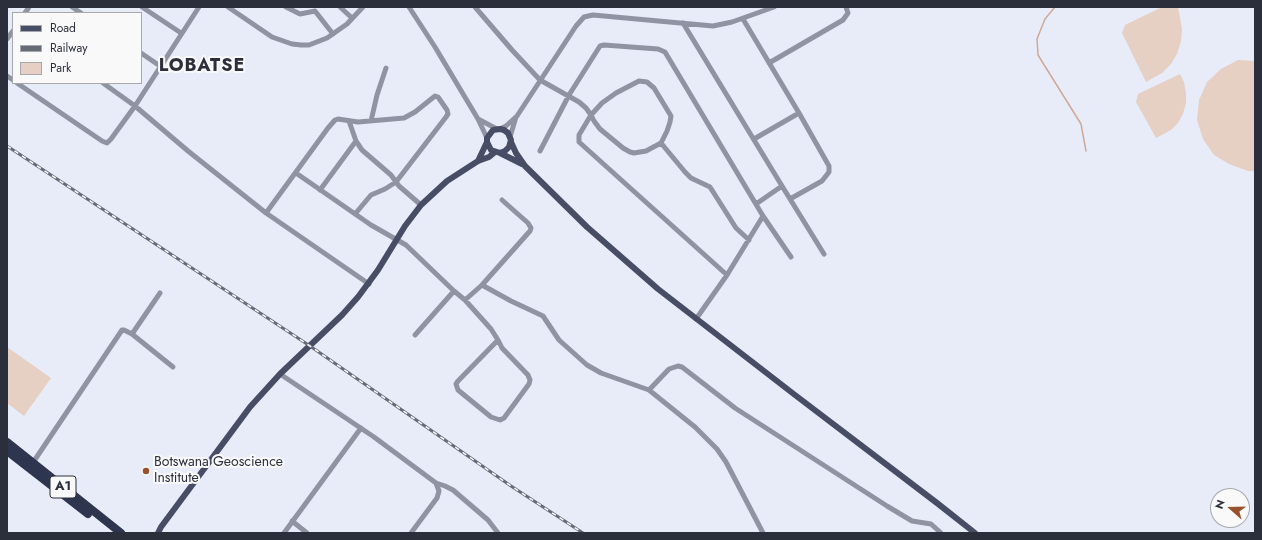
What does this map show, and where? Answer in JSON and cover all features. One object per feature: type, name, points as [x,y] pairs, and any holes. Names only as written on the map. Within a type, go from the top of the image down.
[{"type":"highway","name":"A1","points":[[7,442],[31,466],[113,533]]},
{"type":"highway","name":"A1","points":[[7,451],[31,466],[121,533]]},
{"type":"main road","points":[[478,161],[493,130],[499,129],[508,133],[516,153],[525,166],[587,227],[658,289],[975,533]]},
{"type":"main road","points":[[487,140],[488,146],[525,166]]},
{"type":"main road","points":[[158,533],[250,407],[280,374],[342,315],[369,284],[421,205],[435,190],[478,161],[497,152],[505,151],[509,147],[510,140]]},
{"type":"main road","points":[[153,533],[161,527]]},
{"type":"street","points":[[142,7],[181,33]]},
{"type":"street","points":[[18,84],[107,143],[135,106],[199,7]]},
{"type":"street","points":[[228,7],[272,37],[292,44],[309,45],[333,34],[363,7]]},
{"type":"street","points":[[286,7],[300,14],[314,11],[333,34]]},
{"type":"street","points":[[340,7],[352,18]]},
{"type":"street","points":[[409,7],[425,30],[478,119],[487,140]]},
{"type":"street","points":[[475,7],[540,80],[569,95],[582,105],[591,114],[600,129],[630,152],[634,153],[646,151],[662,143],[667,131],[671,116],[654,88],[647,82],[635,82],[611,97],[591,114],[579,135],[578,140],[581,145],[727,275]]},
{"type":"street","points":[[478,119],[499,129],[506,126],[517,116],[576,26],[584,17],[593,15],[713,26],[743,19],[774,7]]},
{"type":"street","points":[[769,63],[843,20],[848,13],[846,7]]},
{"type":"street","points":[[743,19],[799,113],[829,169],[827,176],[822,181],[790,199]]},
{"type":"street","points":[[683,23],[824,254]]},
{"type":"street","points":[[540,151],[569,95],[600,46],[604,45],[663,50],[763,216],[791,257]]},
{"type":"street","points":[[142,54],[160,66]]},
{"type":"street","points":[[371,121],[378,90],[386,68]]},
{"type":"street","points":[[104,84],[135,106],[188,151],[266,213],[369,284]]},
{"type":"street","points":[[266,213],[332,123],[338,120],[349,122],[392,120],[410,115],[437,96],[447,110],[448,114],[446,117],[396,182],[371,195],[355,214]]},
{"type":"street","points":[[754,140],[799,113]]},
{"type":"street","points":[[510,140],[517,116]]},
{"type":"street","points":[[349,122],[356,141],[362,150],[391,175],[396,182],[421,205]]},
{"type":"street","points":[[320,190],[356,141]]},
{"type":"street","points":[[662,143],[691,178],[710,187],[733,224],[749,240]]},
{"type":"street","points":[[296,173],[355,214],[410,248],[465,300],[491,329],[498,340],[503,350],[530,380],[529,384],[504,418],[500,420],[491,417],[458,390],[456,384],[498,340]]},
{"type":"street","points":[[756,204],[782,186]]},
{"type":"street","points":[[465,300],[528,235],[531,228],[528,223],[502,200]]},
{"type":"street","points":[[696,319],[727,275],[763,216]]},
{"type":"street","points":[[482,284],[510,301],[543,316],[559,340],[588,365],[601,373],[649,390],[695,427],[717,449],[726,462],[763,533]]},
{"type":"street","points":[[415,335],[454,291]]},
{"type":"street","points":[[132,334],[160,293]]},
{"type":"street","points":[[31,466],[121,332],[124,330],[132,334],[173,367]]},
{"type":"street","points":[[649,390],[669,369],[678,366],[682,367],[735,408],[881,502],[912,521],[931,524],[941,533]]},
{"type":"street","points":[[280,374],[389,447],[436,484],[445,486],[452,490],[488,520],[498,533]]},
{"type":"street","points":[[284,533],[361,428]]},
{"type":"street","points":[[411,533],[437,498],[439,491],[436,484]]},
{"type":"street","points":[[292,521],[307,533]]},
{"type":"green space","points":[[1162,7],[1178,7],[1182,29],[1181,41],[1177,54],[1171,64],[1162,73],[1146,82],[1122,33],[1125,25]]},
{"type":"green space","points":[[1238,60],[1255,61],[1255,171],[1248,171],[1229,164],[1214,155],[1203,139],[1197,120],[1199,100],[1207,82],[1221,69]]},
{"type":"green space","points":[[1180,74],[1184,82],[1186,93],[1186,103],[1183,114],[1178,123],[1171,130],[1156,138],[1136,102],[1138,94]]},
{"type":"green space","points":[[7,347],[51,378],[24,416],[7,403]]},
{"type":"waterway","points":[[1055,7],[1045,19],[1037,39],[1038,55],[1081,124],[1086,151]]},
{"type":"railway","points":[[7,146],[310,346],[511,486],[583,533]]},
{"type":"place","name":"Botswana Geoscience Institute","points":[[146,471]]},
{"type":"district","name":"LOBATSE","points":[[202,67]]}]
